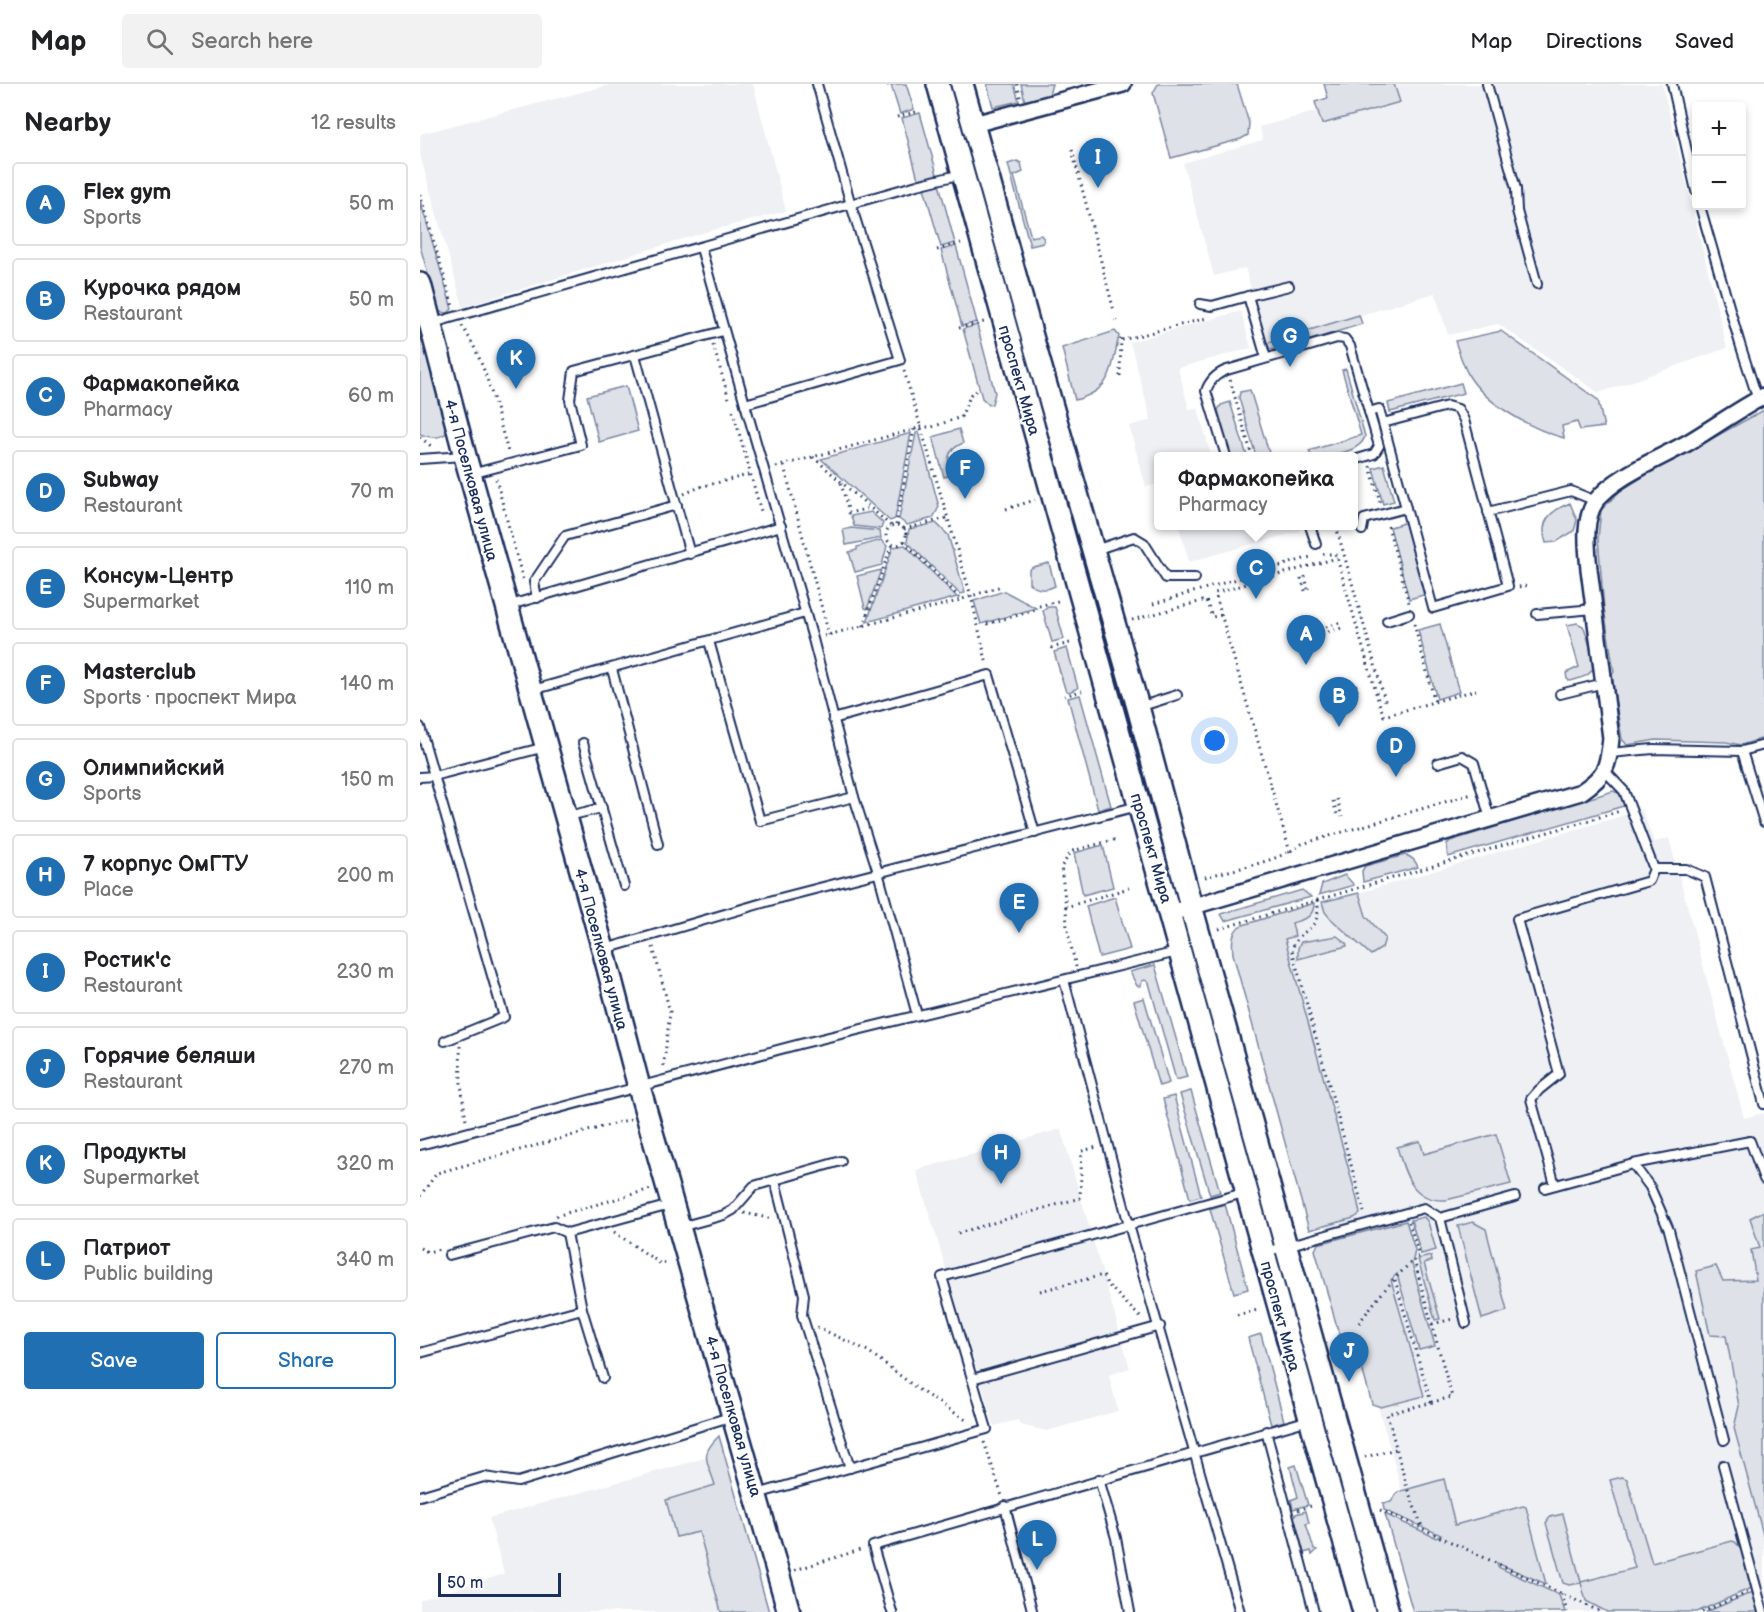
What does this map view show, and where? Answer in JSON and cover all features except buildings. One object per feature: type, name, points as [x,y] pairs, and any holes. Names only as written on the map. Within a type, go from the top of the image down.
[{"type":"main road","name":"проспект Мира","points":[[938,84],[963,174],[1091,586],[1138,707],[1191,906],[1388,1612]]},
{"type":"main road","name":"проспект Мира","points":[[962,84],[1093,550],[1091,586],[1140,805],[1364,1612]]},
{"type":"main road","name":"4-я Поселковая улица","points":[[420,284],[467,465],[567,817],[639,1087],[789,1612]]},
{"type":"street","points":[[974,124],[1123,84]]},
{"type":"street","points":[[1170,913],[1581,792],[1599,779],[1605,771],[1610,753],[1610,723],[1587,549],[1590,513],[1596,501],[1612,484],[1761,398]]},
{"type":"lane","points":[[745,404],[900,360],[851,205],[817,84]]},
{"type":"lane","points":[[1488,84],[1515,189],[1517,211],[1538,284]]},
{"type":"lane","points":[[1672,84],[1692,173]]},
{"type":"lane","points":[[432,324],[963,174]]},
{"type":"lane","points":[[1701,210],[1740,344],[1761,398]]},
{"type":"lane","points":[[701,248],[813,639],[854,797],[878,872],[917,1015]]},
{"type":"lane","points":[[1200,304],[1212,306],[1289,286]]},
{"type":"lane","points":[[1248,297],[1266,358]]},
{"type":"lane","points":[[420,459],[494,468],[581,445],[570,400],[574,371],[723,331]]},
{"type":"lane","points":[[1225,452],[1206,391],[1209,382],[1227,370],[1337,338],[1345,339],[1350,346],[1379,446],[1374,454],[1358,455]]},
{"type":"lane","points":[[635,355],[690,554]]},
{"type":"lane","points":[[1369,412],[1379,409],[1433,608],[1508,586],[1464,420],[1458,409],[1447,406],[1383,423]]},
{"type":"lane","points":[[1488,512],[1571,491],[1596,501]]},
{"type":"lane","points":[[532,599],[534,582],[565,536],[676,501]]},
{"type":"lane","points":[[1362,530],[1364,519],[1406,508]]},
{"type":"lane","points":[[506,606],[781,526]]},
{"type":"lane","points":[[1312,530],[1316,544]]},
{"type":"lane","points":[[1093,550],[1134,537],[1144,543],[1166,578],[1195,578]]},
{"type":"lane","points":[[1537,614],[1594,609]]},
{"type":"lane","points":[[530,691],[805,613]]},
{"type":"lane","points":[[1387,621],[1410,614]]},
{"type":"lane","points":[[709,641],[760,821],[854,797]]},
{"type":"lane","points":[[612,669],[658,844]]},
{"type":"lane","points":[[833,719],[989,675],[1035,833]]},
{"type":"lane","points":[[1560,694],[1604,683]]},
{"type":"lane","points":[[1138,707],[1177,695]]},
{"type":"lane","points":[[420,727],[504,1017],[445,1041]]},
{"type":"lane","points":[[583,743],[624,886]]},
{"type":"lane","points":[[1610,753],[1653,749],[1742,751],[1764,745]]},
{"type":"lane","points":[[420,777],[434,776],[547,747]]},
{"type":"lane","points":[[1742,751],[1764,822]]},
{"type":"lane","points":[[1438,763],[1462,756],[1474,763],[1490,819]]},
{"type":"lane","points":[[1555,1185],[1531,1099],[1559,1074],[1517,919],[1648,880],[1654,869],[1631,808],[1624,791],[1605,771]]},
{"type":"lane","points":[[603,949],[878,872],[1140,805]]},
{"type":"lane","points":[[567,817],[602,808]]},
{"type":"lane","points":[[1654,869],[1686,869],[1705,877],[1764,1104]]},
{"type":"lane","points":[[420,1145],[917,1015],[1180,951]]},
{"type":"lane","points":[[1064,980],[1156,1327],[1195,1452],[1240,1612]]},
{"type":"lane","points":[[1545,1188],[1633,1164],[1750,1141],[1764,1179]]},
{"type":"lane","points":[[680,1227],[733,1210],[754,1186],[841,1161]]},
{"type":"lane","points":[[1633,1164],[1650,1187],[1669,1230],[1724,1440]]},
{"type":"lane","points":[[775,1181],[804,1295],[802,1315],[850,1468]]},
{"type":"lane","points":[[755,1494],[987,1429],[942,1277],[1247,1192]]},
{"type":"lane","points":[[1440,1218],[1515,1197]]},
{"type":"lane","points":[[449,1255],[554,1227],[567,1233],[674,1204]]},
{"type":"lane","points":[[1264,1252],[1424,1208],[1440,1218],[1465,1320]]},
{"type":"lane","points":[[567,1233],[582,1309],[603,1378]]},
{"type":"lane","points":[[420,1353],[582,1309]]},
{"type":"lane","points":[[972,1379],[1156,1327]]},
{"type":"lane","points":[[420,1496],[484,1477],[518,1482],[734,1416]]},
{"type":"lane","points":[[892,1612],[873,1546],[1005,1506],[1310,1420]]},
{"type":"lane","points":[[1266,1431],[1314,1612]]},
{"type":"lane","points":[[1722,1464],[1762,1612]]},
{"type":"lane","points":[[1099,1479],[1116,1538],[1130,1612]]},
{"type":"lane","points":[[1005,1506],[1032,1610]]},
{"type":"path","points":[[897,117],[919,111]]},
{"type":"path","points":[[1072,150],[1114,311]]},
{"type":"path","points":[[420,194],[456,318],[478,358],[490,390],[511,463]]},
{"type":"path","points":[[937,250],[962,243]]},
{"type":"path","points":[[1120,376],[1121,338],[1207,318]]},
{"type":"path","points":[[959,328],[984,322]]},
{"type":"path","points":[[710,334],[752,473],[762,515]]},
{"type":"path","points":[[900,360],[971,596],[989,675]]},
{"type":"path","points":[[1227,370],[1251,452]]},
{"type":"path","points":[[764,471],[914,429],[932,427],[961,417],[971,394],[976,390]]},
{"type":"path","points":[[896,525],[914,429]]},
{"type":"path","points":[[813,457],[891,526]]},
{"type":"path","points":[[1362,469],[1378,464]]},
{"type":"path","points":[[784,465],[829,635]]},
{"type":"path","points":[[1370,466],[1409,603]]},
{"type":"path","points":[[494,468],[532,599]]},
{"type":"path","points":[[676,501],[700,487],[752,473]]},
{"type":"path","points":[[840,481],[849,513],[870,508]]},
{"type":"path","points":[[1006,509],[1035,500]]},
{"type":"path","points":[[904,529],[906,535],[904,541],[897,545],[887,539],[886,534],[891,526],[896,525],[904,529],[947,518]]},
{"type":"path","points":[[1337,530],[1386,705]]},
{"type":"path","points":[[904,541],[961,599]]},
{"type":"path","points":[[863,626],[892,544]]},
{"type":"path","points":[[1153,604],[1324,553],[1335,554],[1378,703],[1384,716],[1476,690]]},
{"type":"path","points":[[1290,852],[1215,593],[1337,558]]},
{"type":"path","points":[[1303,577],[1308,593]]},
{"type":"path","points":[[813,639],[1001,586]]},
{"type":"path","points":[[1132,620],[1206,600],[1212,617],[1222,615]]},
{"type":"path","points":[[987,624],[1058,601]]},
{"type":"path","points":[[1410,614],[1435,702]]},
{"type":"path","points":[[1327,629],[1344,625]]},
{"type":"path","points":[[1051,648],[1070,643]]},
{"type":"path","points":[[1330,694],[1355,688]]},
{"type":"path","points":[[1330,694],[1355,688]]},
{"type":"path","points":[[1330,694],[1355,688]]},
{"type":"path","points":[[1064,696],[1082,691]]},
{"type":"path","points":[[1401,751],[1418,746]]},
{"type":"path","points":[[1205,877],[1290,852],[1302,844],[1483,791]]},
{"type":"path","points":[[1335,800],[1340,818]]},
{"type":"path","points":[[1219,929],[1631,808]]},
{"type":"path","points":[[1079,977],[1067,929],[1061,867],[1072,851],[1117,839]]},
{"type":"path","points":[[1066,907],[1129,888]]},
{"type":"path","points":[[1317,900],[1318,914],[1314,925],[1294,941],[1292,950],[1367,1223]]},
{"type":"path","points":[[650,936],[670,1012],[662,1081]]},
{"type":"path","points":[[460,1035],[461,1084],[467,1133]]},
{"type":"path","points":[[420,1196],[437,1173],[638,1117]]},
{"type":"path","points":[[958,1233],[1080,1198],[1082,1151],[1108,1145]]},
{"type":"path","points":[[733,1210],[786,1222]]},
{"type":"path","points":[[1359,1323],[1402,1270],[1419,1256],[1406,1213]]},
{"type":"path","points":[[601,1224],[661,1264],[674,1260]]},
{"type":"path","points":[[1414,1260],[1452,1397],[1387,1414],[1407,1488],[1423,1529]]},
{"type":"path","points":[[1040,1291],[1102,1275],[1107,1284],[1156,1327]]},
{"type":"path","points":[[1395,1280],[1431,1402]]},
{"type":"path","points":[[1237,1316],[1258,1310]]},
{"type":"path","points":[[802,1315],[819,1328],[868,1351],[919,1390],[981,1430],[1005,1506]]},
{"type":"path","points":[[1432,1324],[1465,1320]]},
{"type":"path","points":[[1365,1457],[1396,1449]]},
{"type":"path","points":[[1380,1510],[1601,1612]]},
{"type":"path","points":[[793,1570],[873,1546]]},
{"type":"path","points":[[1702,1612],[1756,1588]]},
{"type":"path","points":[[1562,1594],[1567,1612]]},
{"type":"shaded area","points":[[613,84],[753,84],[786,211],[706,232],[463,307],[420,155],[420,134]]},
{"type":"shaded area","points":[[906,84],[914,109],[900,114],[891,85]]},
{"type":"shaded area","points":[[987,84],[1014,84],[1019,101],[993,107]]},
{"type":"shaded area","points":[[1021,84],[1052,84],[1049,95],[1025,101]]},
{"type":"shaded area","points":[[1158,84],[1237,84],[1249,123],[1248,135],[1241,139],[1171,158],[1153,93]]},
{"type":"shaded area","points":[[1324,84],[1394,84],[1400,102],[1322,124],[1315,102],[1328,98]]},
{"type":"shaded area","points":[[1394,84],[1662,84],[1727,348],[1599,393],[1498,324],[1448,335],[1435,293],[1267,343],[1245,268],[1214,276],[1183,163],[1263,140],[1259,127],[1318,111],[1322,124],[1400,102]]},
{"type":"shaded area","points":[[920,113],[937,174],[918,179],[902,118]]},
{"type":"shaded area","points":[[1017,161],[1021,163],[1023,172],[1014,176],[1031,237],[1041,235],[1044,239],[1043,243],[1030,246],[1008,164]]},
{"type":"shaded area","points":[[939,184],[955,243],[941,247],[924,188]]},
{"type":"shaded area","points":[[420,200],[452,309],[448,313],[438,310],[420,246]]},
{"type":"shaded area","points":[[956,246],[977,322],[962,326],[941,250]]},
{"type":"shaded area","points":[[1241,311],[1251,348],[1178,368],[1189,409],[1198,408],[1210,452],[1154,452],[1154,485],[1146,487],[1129,426],[1151,420],[1130,342]]},
{"type":"shaded area","points":[[1359,315],[1362,324],[1278,350],[1270,349],[1267,343]]},
{"type":"shaded area","points":[[977,325],[995,393],[992,404],[989,405],[982,398],[963,329]]},
{"type":"shaded area","points":[[420,328],[431,350],[433,368],[431,374],[439,388],[450,430],[439,437],[420,434]]},
{"type":"shaded area","points":[[1115,331],[1119,336],[1112,368],[1104,384],[1087,396],[1075,400],[1062,348]]},
{"type":"shaded area","points":[[1501,331],[1598,400],[1604,427],[1580,430],[1577,422],[1562,426],[1564,438],[1525,422],[1498,406],[1487,396],[1469,376],[1455,341]]},
{"type":"shaded area","points":[[1346,369],[1365,436],[1357,446],[1345,452],[1309,452],[1361,435],[1342,370]]},
{"type":"shaded area","points":[[1461,383],[1464,393],[1390,412],[1388,403]]},
{"type":"shaded area","points":[[626,386],[638,431],[599,442],[587,396]]},
{"type":"shaded area","points":[[1250,390],[1269,452],[1255,452],[1239,398],[1240,392]]},
{"type":"shaded area","points":[[1230,402],[1246,452],[1230,452],[1218,410],[1221,405]]},
{"type":"shaded area","points":[[1764,410],[1764,738],[1741,745],[1726,742],[1656,740],[1627,745],[1622,739],[1611,676],[1614,672],[1604,609],[1598,538],[1601,510],[1620,491],[1649,473]]},
{"type":"shaded area","points":[[959,429],[963,443],[951,452],[948,460],[951,475],[944,477],[933,437]]},
{"type":"shaded area","points":[[919,432],[939,507],[933,518],[907,525],[899,519],[916,433]]},
{"type":"shaded area","points":[[911,433],[895,519],[890,521],[821,459]]},
{"type":"shaded area","points":[[1384,465],[1394,501],[1383,504],[1373,468]]},
{"type":"shaded area","points":[[1570,503],[1577,520],[1574,531],[1556,542],[1546,543],[1544,529],[1548,518],[1552,513]]},
{"type":"shaded area","points":[[871,512],[883,523],[881,529],[854,526],[851,516]]},
{"type":"shaded area","points":[[1407,522],[1427,594],[1409,599],[1390,527]]},
{"type":"shaded area","points":[[936,523],[948,535],[965,593],[960,594],[907,542],[909,529]]},
{"type":"shaded area","points":[[851,528],[880,531],[881,538],[846,545],[843,530]]},
{"type":"shaded area","points":[[1180,530],[1300,531],[1189,562]]},
{"type":"shaded area","points":[[881,540],[887,546],[882,565],[855,572],[849,552],[857,550],[857,547]]},
{"type":"shaded area","points":[[905,545],[957,597],[867,622],[893,547]]},
{"type":"shaded area","points":[[1049,563],[1055,586],[1041,589],[1029,583],[1029,570]]},
{"type":"shaded area","points":[[881,570],[867,609],[857,576]]},
{"type":"shaded area","points":[[1004,591],[1036,608],[981,624],[974,601]]},
{"type":"shaded area","points":[[1048,607],[1055,607],[1064,639],[1052,642],[1043,611]]},
{"type":"shaded area","points":[[1577,623],[1585,630],[1595,663],[1589,674],[1570,681],[1566,673],[1579,667],[1567,625]]},
{"type":"shaded area","points":[[1440,624],[1459,692],[1437,699],[1418,630]]},
{"type":"shaded area","points":[[1067,648],[1078,688],[1069,692],[1065,689],[1054,652]]},
{"type":"shaded area","points":[[1080,695],[1111,806],[1098,810],[1068,698]]},
{"type":"shaded area","points":[[1613,791],[1621,794],[1627,805],[1448,857],[1447,844],[1450,841]]},
{"type":"shaded area","points":[[1642,810],[1654,842],[1669,838],[1744,1118],[1764,1113],[1764,1612],[1434,1612],[1391,1451],[1326,1234],[1239,928]]},
{"type":"shaded area","points":[[1103,845],[1113,887],[1083,895],[1074,853]]},
{"type":"shaded area","points":[[1405,855],[1413,859],[1418,867],[1363,882],[1362,871],[1365,866]]},
{"type":"shaded area","points":[[1345,875],[1354,885],[1319,895],[1322,884]]},
{"type":"shaded area","points":[[1302,890],[1311,897],[1225,921],[1221,914]]},
{"type":"shaded area","points":[[1359,893],[1366,916],[1385,938],[1382,948],[1371,955],[1330,918],[1322,902]]},
{"type":"shaded area","points":[[1115,897],[1130,949],[1099,957],[1086,906]]},
{"type":"shaded area","points":[[1314,903],[1310,915],[1292,923],[1295,936],[1285,939],[1360,1214],[1354,1218],[1309,1230],[1233,954],[1232,943],[1235,932],[1240,926]]},
{"type":"shaded area","points":[[1337,936],[1347,946],[1298,959],[1298,948],[1301,942]]},
{"type":"shaded area","points":[[1155,965],[1187,1077],[1176,1080],[1149,983],[1145,980],[1142,981],[1141,986],[1137,986],[1130,972]]},
{"type":"shaded area","points":[[1144,998],[1169,1083],[1159,1086],[1134,1001]]},
{"type":"shaded area","points":[[1191,1091],[1220,1192],[1210,1195],[1180,1094]]},
{"type":"shaded area","points":[[1174,1096],[1201,1196],[1190,1199],[1163,1099]]},
{"type":"shaded area","points":[[1061,1129],[1130,1368],[1109,1375],[1118,1411],[1047,1431],[1020,1425],[1018,1420],[994,1426],[916,1170]]},
{"type":"shaded area","points":[[1496,1134],[1511,1184],[1446,1200],[1434,1199],[1418,1191],[1407,1176],[1397,1147],[1420,1141],[1424,1154]]},
{"type":"shaded area","points":[[1225,1204],[1248,1289],[1234,1293],[1210,1209]]},
{"type":"shaded area","points":[[1764,1211],[1764,1538],[1734,1428],[1739,1406],[1726,1336],[1710,1335],[1696,1271],[1716,1266],[1723,1281],[1756,1280],[1751,1250],[1760,1248],[1750,1218]]},
{"type":"shaded area","points":[[1424,1217],[1428,1222],[1436,1250],[1421,1254],[1411,1220]]},
{"type":"shaded area","points":[[1406,1221],[1415,1250],[1412,1264],[1435,1346],[1419,1350],[1397,1274],[1391,1280],[1424,1396],[1381,1407],[1372,1404],[1360,1361],[1348,1365],[1315,1250],[1318,1244]]},
{"type":"shaded area","points":[[1473,1222],[1486,1229],[1507,1311],[1482,1319],[1458,1226]]},
{"type":"shaded area","points":[[1431,1256],[1432,1261],[1424,1263],[1440,1319],[1435,1320],[1418,1259]]},
{"type":"shaded area","points":[[1261,1334],[1284,1421],[1271,1425],[1248,1338]]},
{"type":"shaded area","points":[[719,1436],[769,1612],[721,1612],[699,1532],[676,1537],[666,1500],[715,1485],[706,1459],[709,1449]]},
{"type":"shaded area","points":[[723,1453],[769,1612],[420,1612],[420,1600],[504,1574],[489,1518]]},
{"type":"shaded area","points":[[1296,1465],[1308,1505],[1293,1509],[1291,1500],[1298,1497],[1290,1467]]},
{"type":"shaded area","points":[[1622,1477],[1627,1479],[1652,1563],[1732,1541],[1740,1547],[1751,1588],[1697,1612],[1607,1612],[1586,1601],[1581,1583],[1569,1585],[1563,1583],[1546,1523],[1550,1517],[1563,1514],[1581,1582],[1635,1568],[1610,1480]]},
{"type":"shaded area","points":[[1444,1479],[1455,1525],[1526,1507],[1546,1584],[1497,1563],[1498,1567],[1559,1595],[1565,1612],[1413,1612],[1385,1514],[1436,1538],[1441,1535],[1384,1510],[1383,1503],[1391,1502],[1398,1492]]},
{"type":"shaded area","points":[[1306,1511],[1309,1523],[1306,1524],[1314,1549],[1317,1550],[1312,1555],[1311,1551],[1304,1553],[1294,1517]]},
{"type":"shaded area","points":[[1753,1592],[1759,1612],[1706,1612]]},
{"type":"place","name":"Ростик'с","points":[[1098,188]]},
{"type":"place","name":"Олимпийский","points":[[1290,367]]},
{"type":"place","name":"Продукты","points":[[516,389]]},
{"type":"place","name":"Masterclub","points":[[965,499]]},
{"type":"place","name":"Фармакопейка","points":[[1256,599]]},
{"type":"place","name":"Flex gym","points":[[1306,665]]},
{"type":"place","name":"Курочка рядом","points":[[1339,727]]},
{"type":"place","name":"Subway","points":[[1396,777]]},
{"type":"place","name":"Консум-Центр","points":[[1019,933]]},
{"type":"place","name":"7 корпус ОмГТУ","points":[[1001,1184]]},
{"type":"place","name":"Горячие беляши","points":[[1349,1382]]},
{"type":"place","name":"Патриот","points":[[1037,1570]]}]
